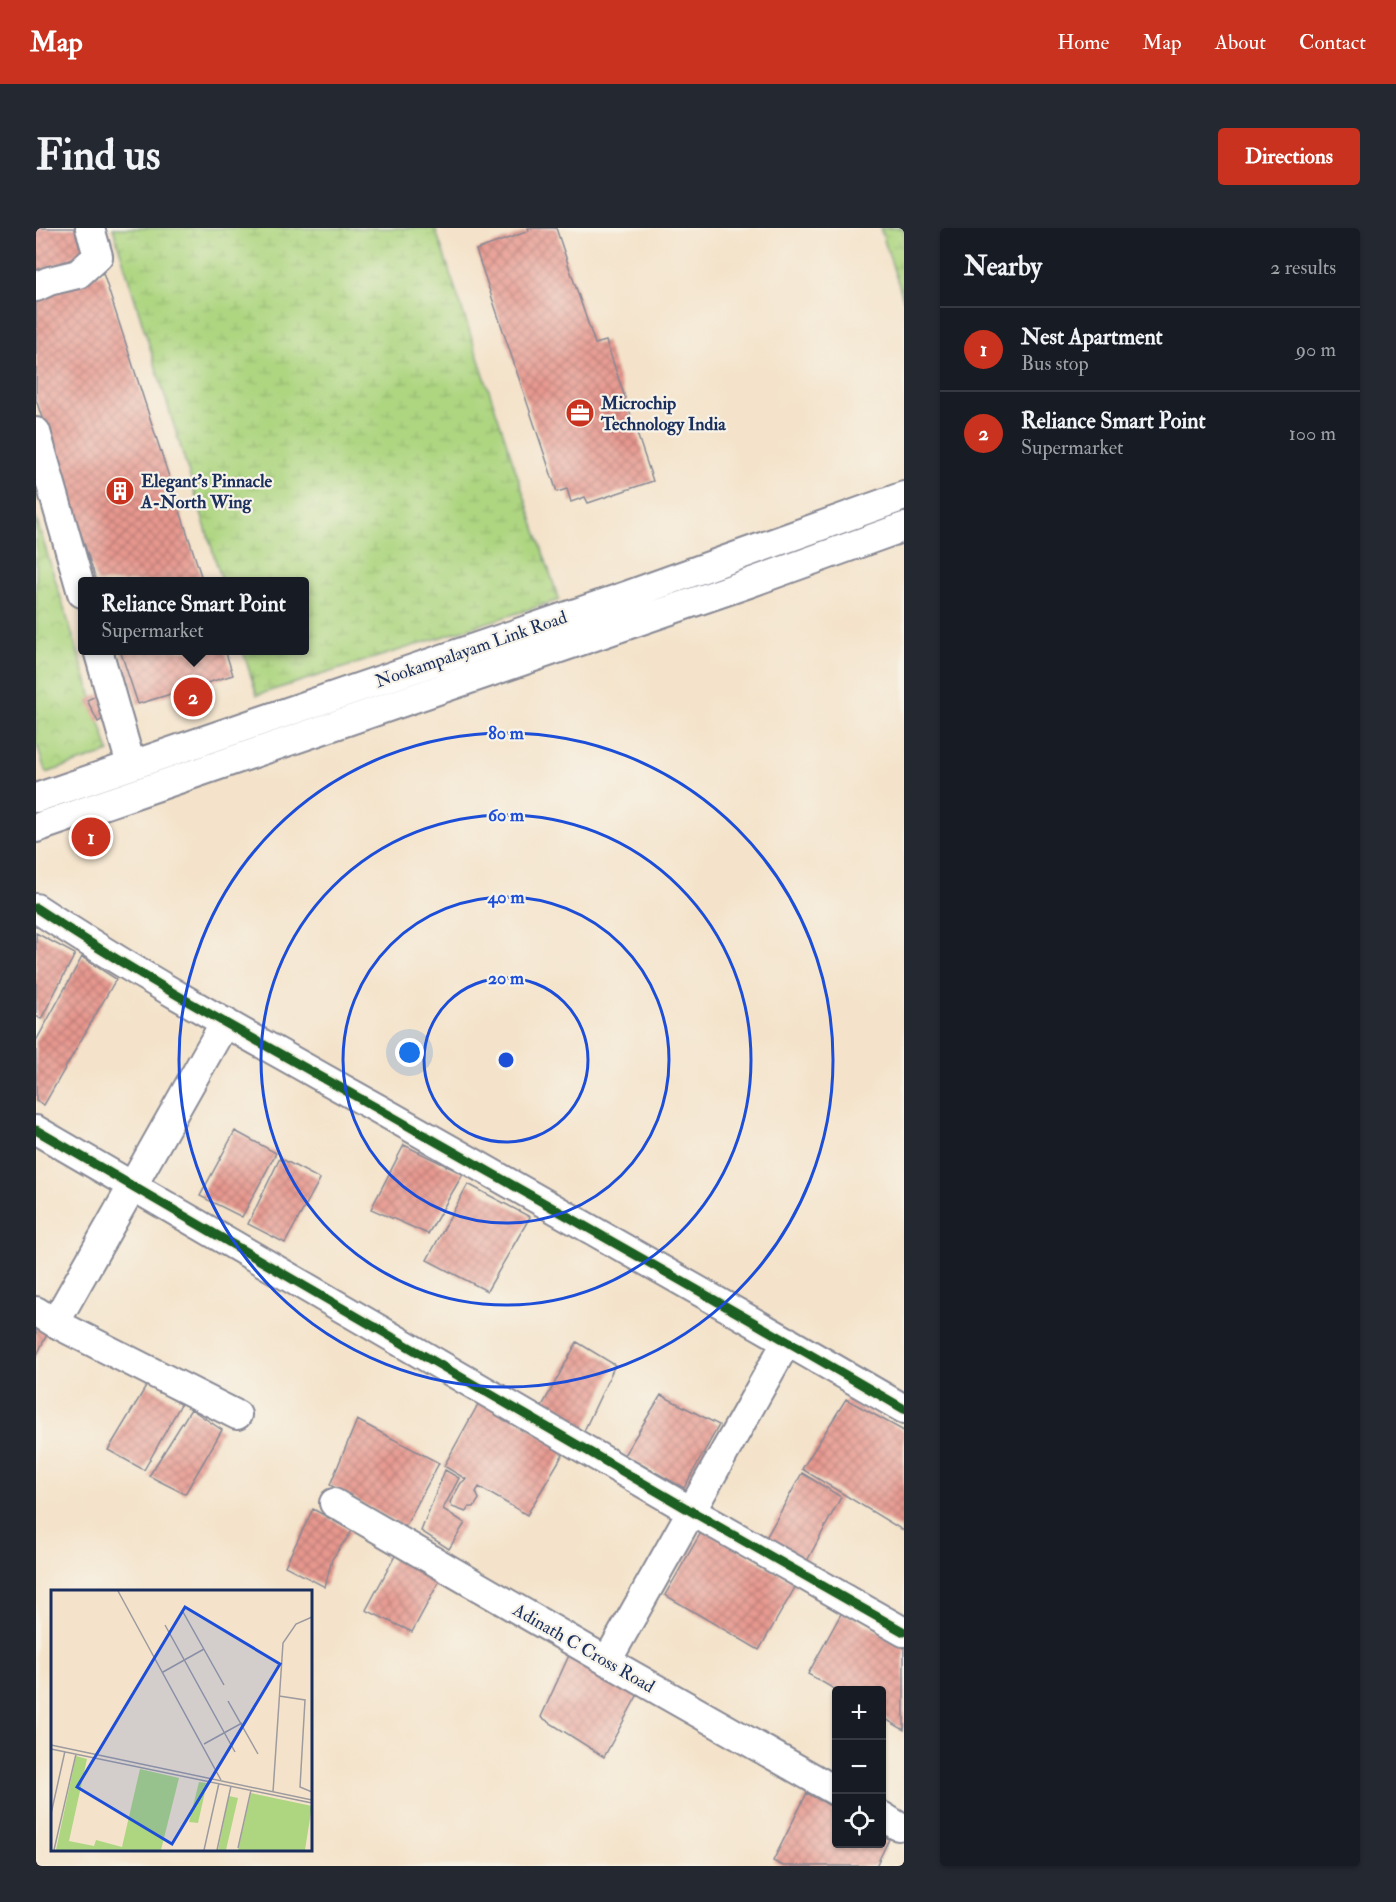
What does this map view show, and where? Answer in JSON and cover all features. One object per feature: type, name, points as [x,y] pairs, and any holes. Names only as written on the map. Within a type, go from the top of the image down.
[{"type":"street","points":[[36,287],[49,281],[78,274],[98,256],[90,228]]},
{"type":"street","points":[[36,432],[78,579]]},
{"type":"street","name":"Nookampalayam Link Road","points":[[36,798],[626,596],[904,496]]},
{"type":"street","name":"Nookampalayam Link Road","points":[[36,828],[749,583],[904,527]]},
{"type":"street","points":[[100,655],[131,765]]},
{"type":"street","points":[[36,908],[94,947],[904,1409]]},
{"type":"street","points":[[225,1022],[133,1185],[46,1317],[237,1415]]},
{"type":"street","points":[[36,1130],[904,1632]]},
{"type":"street","points":[[607,1661],[788,1341]]},
{"type":"street","name":"Adinath C Cross Road","points":[[334,1503],[832,1788]]},
{"type":"green space","points":[[113,228],[435,228],[559,600],[257,695],[244,655],[309,655],[309,577],[221,577]]},
{"type":"green space","points":[[880,228],[904,228],[904,301]]},
{"type":"green space","points":[[36,518],[109,752],[46,773],[36,743]]},
{"type":"building","points":[[36,228],[82,228],[90,252],[36,273]]},
{"type":"building","name":"Microchip Technology India","points":[[528,228],[556,228],[595,344],[606,341],[653,481],[588,503],[585,497],[571,502],[567,489],[557,492],[476,250],[529,231]]},
{"type":"building","name":"Elegant's Pinnacle A-North Wing","points":[[103,273],[201,577],[95,577],[36,400],[36,295]]},
{"type":"building","points":[[122,655],[227,655],[233,675],[138,704]]},
{"type":"building","points":[[104,692],[113,713],[98,722],[87,700]]},
{"type":"building","points":[[36,933],[75,954],[41,1019],[36,1016]]},
{"type":"building","points":[[82,957],[116,979],[44,1105],[36,1101],[36,1041]]},
{"type":"building","points":[[235,1131],[276,1153],[242,1217],[200,1196]]},
{"type":"building","points":[[404,1145],[463,1174],[428,1234],[371,1209]]},
{"type":"building","points":[[280,1158],[320,1179],[285,1243],[248,1224]]},
{"type":"building","points":[[468,1184],[530,1217],[487,1291],[427,1260]]},
{"type":"building","points":[[36,1318],[51,1326],[36,1357]]},
{"type":"building","points":[[577,1342],[615,1365],[583,1433],[541,1408]]},
{"type":"building","points":[[147,1385],[181,1404],[144,1470],[108,1450]]},
{"type":"building","points":[[661,1395],[719,1425],[684,1488],[624,1455]]},
{"type":"building","points":[[481,1399],[566,1449],[527,1515],[479,1487],[476,1492],[479,1499],[474,1507],[469,1507],[466,1512],[452,1507],[450,1502],[461,1483],[466,1479],[444,1466]]},
{"type":"building","points":[[846,1399],[904,1431],[904,1531],[802,1469]]},
{"type":"building","points":[[191,1409],[222,1430],[185,1494],[149,1476]]},
{"type":"building","points":[[357,1420],[439,1463],[405,1527],[330,1485]]},
{"type":"building","points":[[445,1470],[459,1478],[443,1509],[465,1523],[449,1549],[421,1531]]},
{"type":"building","points":[[802,1473],[841,1497],[807,1561],[766,1538]]},
{"type":"building","points":[[313,1509],[352,1531],[332,1559],[325,1587],[285,1566]]},
{"type":"building","points":[[703,1529],[797,1584],[759,1650],[665,1595]]},
{"type":"building","points":[[396,1554],[440,1580],[412,1632],[366,1610]]},
{"type":"building","points":[[842,1612],[904,1645],[904,1730],[886,1719],[886,1686],[832,1688],[808,1674]]},
{"type":"building","points":[[570,1653],[638,1694],[604,1757],[541,1717]]},
{"type":"building","points":[[807,1793],[832,1807],[832,1848],[885,1848],[876,1866],[783,1866],[773,1861]]},
{"type":"cycle path","points":[[36,908],[77,935],[204,1010],[904,1409]]},
{"type":"cycle path","points":[[36,1130],[691,1511],[904,1632]]},
{"type":"place","name":"Microchip Technology India","points":[[580,413]]},
{"type":"place","name":"Elegant's Pinnacle A-North Wing","points":[[120,491]]},
{"type":"place","name":"Reliance Smart Point","points":[[193,697]]},
{"type":"place","name":"Nest Apartment","points":[[91,837]]}]
